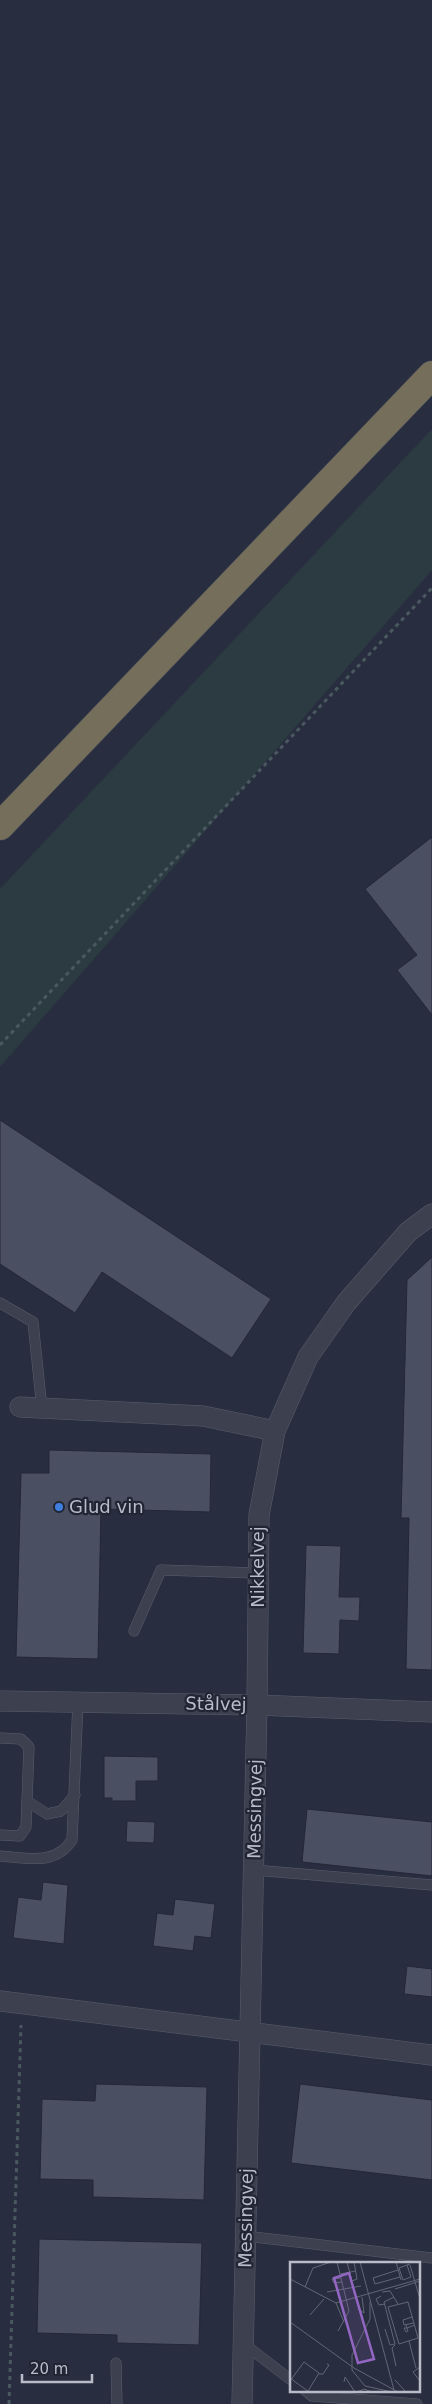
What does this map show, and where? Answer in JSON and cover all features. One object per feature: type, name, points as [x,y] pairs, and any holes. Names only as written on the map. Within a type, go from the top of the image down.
[{"type":"highway","points":[[0,826],[432,375]]},
{"type":"street","name":"Nikkelvej","points":[[258,1705],[259,1515],[275,1431],[308,1358],[346,1303],[408,1232],[432,1214]]},
{"type":"street","points":[[20,1407],[202,1416],[275,1431]]},
{"type":"street","name":"Stålvej","points":[[0,1701],[258,1705],[432,1712]]},
{"type":"street","name":"Messingvej","points":[[242,2404],[258,1705]]},
{"type":"street","points":[[0,2001],[432,2055]]},
{"type":"lane","points":[[0,1303],[33,1322],[42,1409]]},
{"type":"lane","points":[[134,1631],[161,1570],[258,1574]]},
{"type":"lane","points":[[0,1856],[51,1858],[65,1851],[72,1840],[78,1702]]},
{"type":"lane","points":[[0,1738],[21,1739],[29,1746],[26,1827],[20,1836],[0,1835]]},
{"type":"lane","points":[[27,1801],[47,1814],[61,1811],[74,1795]]},
{"type":"lane","points":[[254,1870],[432,1885]]},
{"type":"lane","points":[[246,2236],[432,2258]]},
{"type":"lane","points":[[243,2343],[290,2379]]},
{"type":"lane","points":[[116,2363],[117,2404]]},
{"type":"lane","points":[[307,2392],[312,2396],[417,2404]]},
{"type":"path","points":[[0,1045],[432,588]]},
{"type":"path","points":[[9,2404],[22,2003]]},
{"type":"shaded area","points":[[432,429],[432,570],[0,1067],[0,889]]},
{"type":"building","points":[[432,837],[432,1015],[397,970],[417,955],[365,889]]},
{"type":"building","points":[[0,1120],[271,1299],[232,1358],[102,1272],[75,1313],[0,1264]]},
{"type":"building","points":[[432,1257],[432,1670],[406,1669],[409,1518],[401,1518],[407,1280]]},
{"type":"building","points":[[49,1450],[211,1454],[210,1512],[101,1509],[98,1659],[16,1657],[21,1473],[49,1473]]},
{"type":"building","points":[[306,1545],[341,1546],[339,1597],[360,1597],[359,1621],[340,1620],[339,1654],[303,1653]]},
{"type":"building","points":[[104,1756],[158,1757],[158,1781],[136,1781],[136,1801],[112,1801],[112,1798],[104,1798]]},
{"type":"building","points":[[307,1809],[432,1822],[432,1876],[302,1862]]},
{"type":"building","points":[[127,1821],[155,1822],[154,1843],[126,1842]]},
{"type":"building","points":[[43,1882],[68,1885],[64,1944],[13,1938],[18,1897],[41,1900]]},
{"type":"building","points":[[175,1899],[215,1904],[211,1938],[195,1936],[193,1951],[153,1946],[157,1913],[173,1915]]},
{"type":"building","points":[[407,1966],[432,1969],[432,1997],[404,1994]]},
{"type":"building","points":[[96,2084],[207,2087],[204,2200],[93,2197],[93,2180],[40,2179],[42,2099],[95,2101]]},
{"type":"building","points":[[300,2084],[432,2100],[432,2180],[291,2163]]},
{"type":"building","points":[[39,2239],[202,2243],[199,2345],[117,2343],[117,2335],[37,2333]]},
{"type":"place","name":"Glud vin","points":[[59,1507]]}]
